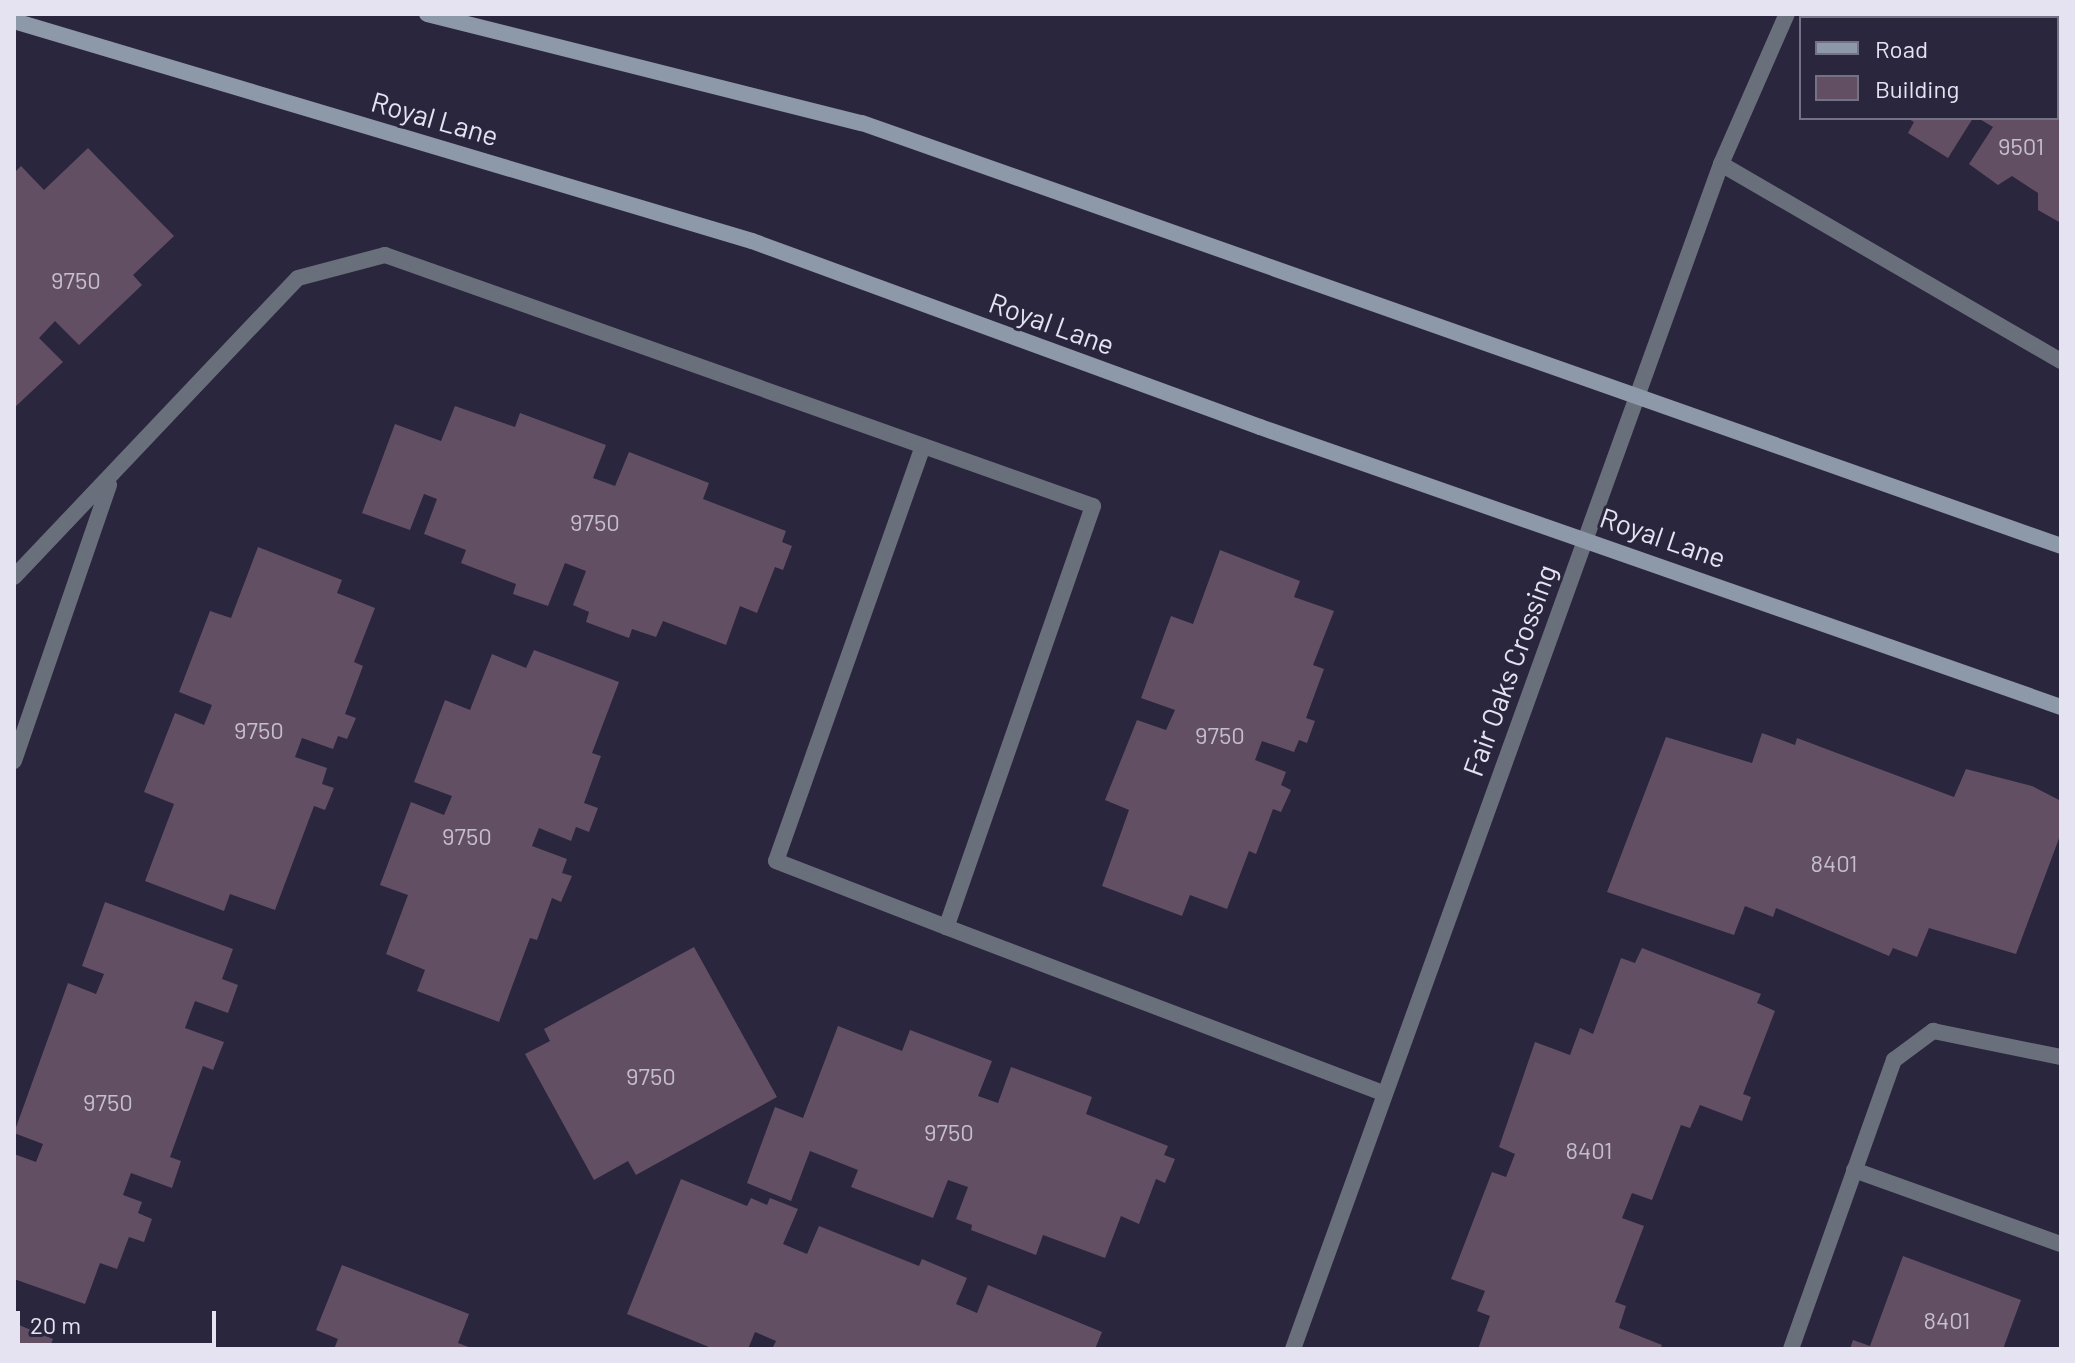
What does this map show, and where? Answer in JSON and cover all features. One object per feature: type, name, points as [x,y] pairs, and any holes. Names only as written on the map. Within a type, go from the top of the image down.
[{"type":"main road","points":[[427,14],[862,123],[2061,546]]},
{"type":"main road","name":"Royal Lane","points":[[14,21],[752,241],[1260,427],[1584,537],[2061,707]]},
{"type":"street","name":"Fair Oaks Crossing","points":[[1293,1349],[1721,164],[1787,14]]},
{"type":"street","points":[[1721,164],[2061,361]]},
{"type":"street","points":[[14,577],[111,479],[298,278],[385,255],[1093,506],[946,927]]},
{"type":"street","points":[[923,446],[776,861],[1384,1093]]},
{"type":"street","points":[[14,761],[111,479]]},
{"type":"street","points":[[1791,1349],[1894,1060],[1933,1031],[2061,1057]]},
{"type":"street","points":[[1854,1170],[2061,1244]]},
{"type":"building","points":[[2002,14],[2006,16],[1958,16]]},
{"type":"building","points":[[2061,50],[2061,223],[2038,210],[2038,193],[2012,176],[1998,185],[1969,164],[1993,127],[1981,120],[2059,120]]},
{"type":"building","points":[[1910,120],[1972,120],[1948,158],[1908,133],[1914,122]]},
{"type":"building","points":[[88,148],[174,236],[133,275],[142,285],[79,345],[55,321],[39,338],[63,362],[14,408],[14,173],[21,166],[44,190]]},
{"type":"building","points":[[455,406],[515,427],[520,413],[606,445],[593,478],[615,486],[629,452],[709,483],[703,499],[786,531],[782,542],[792,546],[783,570],[775,567],[757,613],[740,606],[726,645],[663,621],[656,637],[632,629],[629,638],[586,622],[589,612],[573,605],[586,571],[565,563],[548,606],[513,594],[516,584],[461,563],[466,550],[424,534],[437,499],[424,494],[410,530],[362,513],[395,424],[441,441]]},
{"type":"building","points":[[258,547],[342,580],[337,593],[375,608],[354,662],[363,666],[345,714],[356,718],[347,739],[338,736],[333,749],[302,738],[295,757],[327,768],[322,784],[334,788],[325,810],[314,806],[275,910],[230,894],[224,911],[145,881],[174,804],[144,792],[175,713],[204,725],[212,705],[179,692],[210,611],[231,618]]},
{"type":"building","points":[[1220,550],[1300,581],[1294,597],[1334,611],[1313,665],[1324,669],[1306,718],[1315,721],[1307,743],[1299,740],[1294,752],[1262,741],[1255,760],[1286,772],[1281,785],[1291,790],[1281,812],[1273,809],[1256,854],[1249,851],[1227,909],[1190,895],[1182,916],[1102,886],[1129,810],[1105,800],[1137,720],[1166,730],[1175,710],[1141,698],[1171,616],[1193,624]]},
{"type":"building","points":[[534,650],[619,682],[592,753],[601,756],[584,803],[598,808],[589,832],[576,827],[571,841],[539,828],[532,846],[567,859],[562,873],[572,876],[561,902],[552,898],[537,940],[530,938],[499,1022],[417,991],[425,970],[386,954],[408,895],[380,885],[411,802],[444,815],[452,796],[414,782],[445,700],[470,710],[492,654],[526,668]]},
{"type":"building","points":[[1762,733],[1795,745],[1797,738],[1954,797],[1966,769],[2032,786],[2061,801],[2061,833],[2016,954],[1929,928],[1917,957],[1893,948],[1889,956],[1776,908],[1773,917],[1745,906],[1734,935],[1607,892],[1666,737],[1752,763]]},
{"type":"building","points":[[105,902],[233,949],[222,979],[238,985],[228,1013],[195,1001],[185,1028],[224,1042],[213,1070],[203,1066],[170,1157],[181,1161],[172,1188],[131,1173],[123,1195],[142,1202],[138,1213],[152,1219],[144,1242],[129,1237],[117,1269],[100,1263],[85,1304],[14,1279],[14,1154],[36,1162],[43,1144],[14,1133],[68,983],[96,994],[104,974],[82,966]]},
{"type":"building","points":[[694,947],[777,1097],[636,1175],[628,1161],[594,1180],[525,1054],[550,1041],[544,1029]]},
{"type":"building","points":[[1642,948],[1761,994],[1757,1003],[1775,1011],[1743,1094],[1751,1097],[1742,1121],[1700,1105],[1690,1128],[1681,1125],[1652,1200],[1632,1193],[1622,1218],[1644,1226],[1615,1302],[1626,1306],[1619,1328],[1662,1345],[1660,1349],[1478,1349],[1490,1316],[1477,1311],[1485,1291],[1451,1279],[1492,1172],[1506,1177],[1515,1154],[1499,1147],[1535,1042],[1570,1055],[1580,1028],[1593,1034],[1621,958],[1635,963]]},
{"type":"building","points":[[838,1026],[902,1051],[910,1030],[992,1061],[978,1096],[998,1103],[1011,1067],[1092,1097],[1086,1114],[1168,1146],[1164,1155],[1175,1159],[1165,1183],[1156,1179],[1139,1224],[1121,1216],[1105,1258],[1043,1235],[1036,1255],[971,1230],[972,1225],[956,1219],[968,1187],[948,1180],[933,1218],[851,1187],[858,1170],[810,1151],[791,1201],[747,1183],[775,1107],[803,1118]]},
{"type":"building","points":[[681,1179],[747,1206],[751,1198],[767,1205],[770,1198],[798,1209],[783,1244],[807,1254],[819,1226],[919,1266],[922,1259],[967,1278],[956,1304],[977,1313],[988,1285],[1102,1332],[1095,1349],[772,1349],[776,1341],[755,1332],[748,1349],[714,1349],[627,1314]]},
{"type":"building","points":[[1903,1256],[2021,1300],[2003,1349],[1850,1349],[1853,1340],[1870,1346]]},
{"type":"building","points":[[342,1265],[469,1314],[458,1343],[474,1349],[334,1349],[338,1339],[316,1330]]},
{"type":"building","points":[[14,1323],[53,1339],[49,1349],[14,1349]]}]
